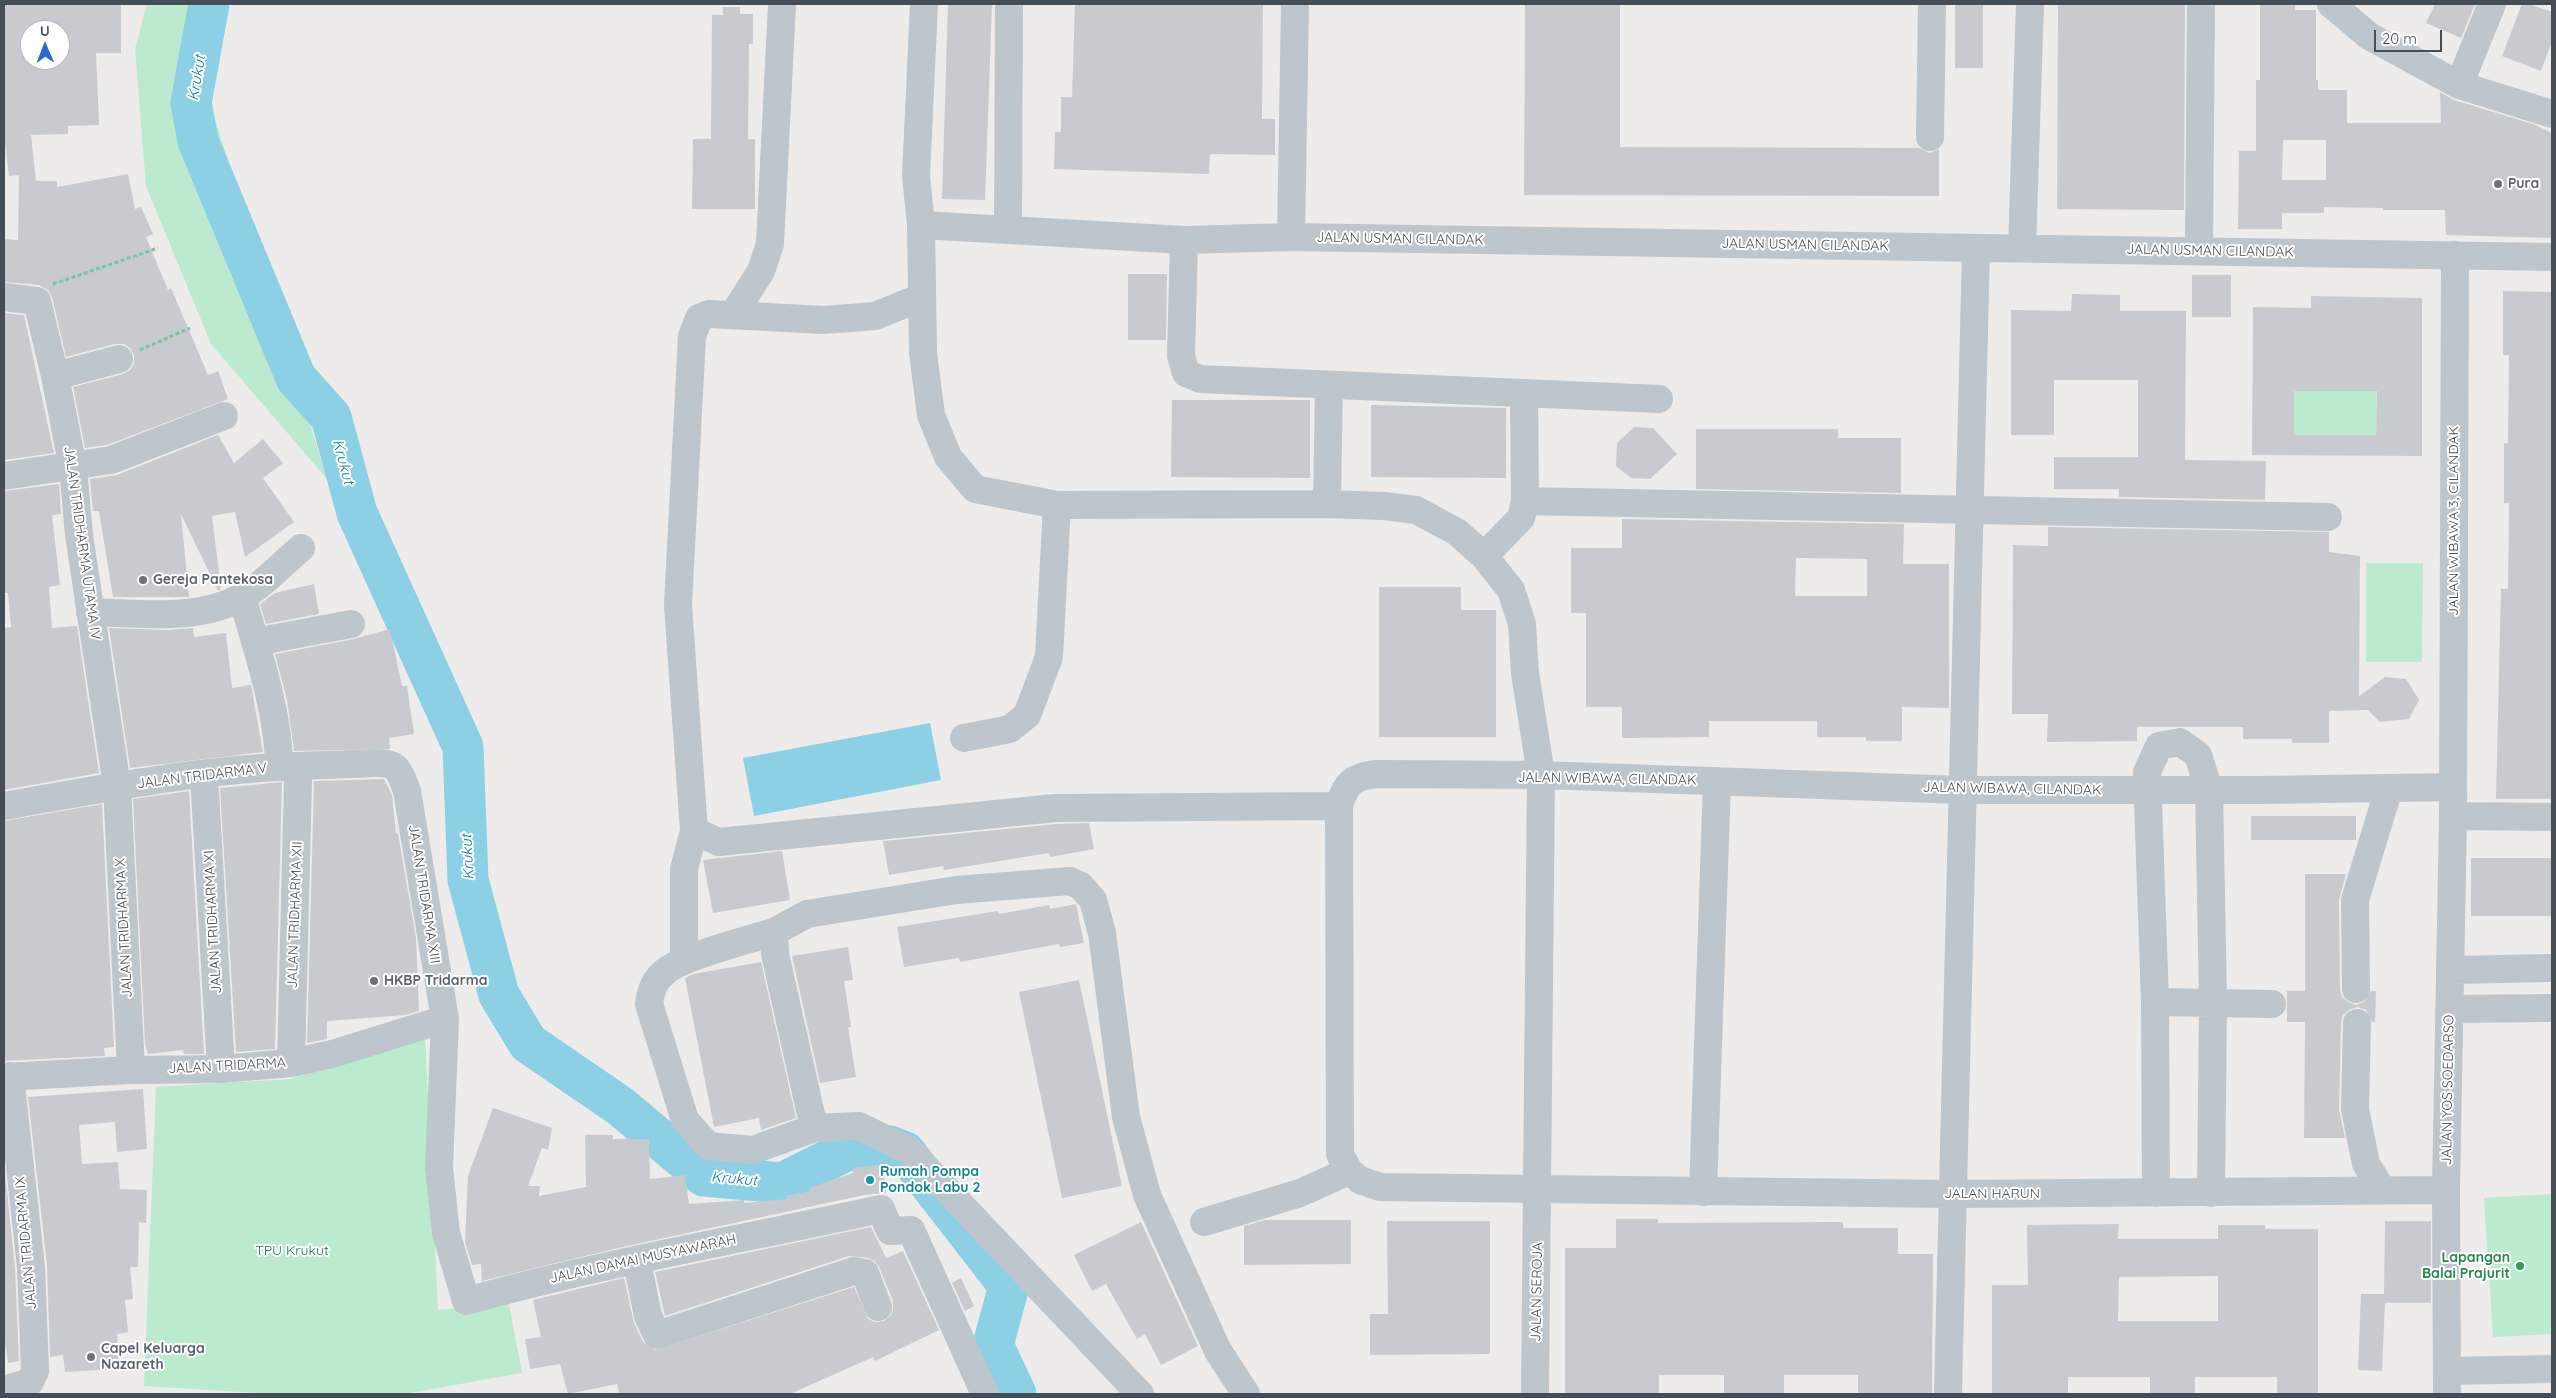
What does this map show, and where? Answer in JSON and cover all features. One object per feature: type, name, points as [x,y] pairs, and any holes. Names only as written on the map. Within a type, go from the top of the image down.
[{"type":"street","points":[[732,315],[761,271],[770,244],[782,4]]},
{"type":"street","name":"JALAN SEROJA","points":[[924,4],[916,176],[921,225],[923,354],[931,415],[948,457],[975,489],[1057,505],[1326,504],[1384,506],[1416,510],[1457,532],[1484,556],[1511,590],[1522,624],[1525,673],[1541,776],[1535,1394]]},
{"type":"street","points":[[1008,230],[1009,4]]},
{"type":"street","points":[[1292,237],[1295,4]]},
{"type":"street","points":[[1930,137],[1932,4]]},
{"type":"street","points":[[2022,248],[2030,4]]},
{"type":"street","points":[[2200,251],[2201,4]]},
{"type":"street","points":[[2330,4],[2369,36],[2458,85],[2552,114]]},
{"type":"street","points":[[2458,85],[2492,4]]},
{"type":"street","name":"JALAN USMAN CILANDAK","points":[[921,225],[1184,240],[1292,237],[2552,257]]},
{"type":"street","points":[[1184,240],[1181,356],[1186,373],[1200,379],[1659,399]]},
{"type":"street","points":[[1948,1394],[1961,790],[1976,248]]},
{"type":"street","name":"JALAN WIBAWA 3, CILANDAK","points":[[2453,787],[2455,255]]},
{"type":"street","points":[[684,961],[684,869],[694,831],[678,604],[692,336],[699,318],[708,314],[824,320],[875,316],[922,297]]},
{"type":"street","name":"JALAN TRIDHARMA UTAMA IV","points":[[4,298],[37,301],[56,376],[73,466],[78,535],[118,786]]},
{"type":"street","points":[[56,376],[119,359]]},
{"type":"street","points":[[1326,504],[1329,385]]},
{"type":"street","points":[[1484,556],[1521,518],[1525,501],[1524,393]]},
{"type":"street","points":[[4,476],[111,460],[224,416]]},
{"type":"street","points":[[1525,501],[2328,517]]},
{"type":"street","points":[[964,738],[1010,729],[1027,716],[1049,657],[1057,505]]},
{"type":"street","points":[[90,612],[172,614],[208,610],[242,597],[301,548]]},
{"type":"street","name":"JALAN TRIDHARMA XII","points":[[242,597],[255,642],[279,744],[288,767],[298,780],[291,1063]]},
{"type":"street","points":[[255,642],[351,624]]},
{"type":"street","points":[[2156,1193],[2155,1002],[2147,772],[2159,746],[2180,742],[2198,755],[2209,790],[2213,1003],[2211,1193]]},
{"type":"street","name":"JALAN TRIDARMA V","points":[[4,806],[118,786],[288,767],[386,763],[399,771]]},
{"type":"street","name":"JALAN TRIDARMA XIII","points":[[399,771],[407,791],[445,1018]]},
{"type":"street","name":"JALAN WIBAWA, CILANDAK","points":[[1349,1171],[1340,1154],[1339,806],[1349,784],[1359,776],[1376,774],[1541,776],[1961,790],[2209,790],[2453,787]]},
{"type":"street","name":"JALAN TRIDHARMA XI","points":[[204,775],[221,1069]]},
{"type":"street","points":[[1703,1192],[1717,781]]},
{"type":"street","name":"JALAN TRIDHARMA X","points":[[118,786],[131,1070]]},
{"type":"street","name":"JALAN YOS SOEDARSO","points":[[2447,1383],[2446,1190],[2453,787]]},
{"type":"street","points":[[2356,989],[2355,900],[2389,788]]},
{"type":"street","points":[[694,831],[719,842],[1055,808],[1339,806]]},
{"type":"street","points":[[2453,816],[2552,817]]},
{"type":"street","points":[[1140,1394],[910,1151],[859,1126],[814,1128],[753,1150],[708,1146],[685,1120],[649,1004],[652,987],[666,970],[684,961],[774,932],[807,914],[947,892],[1070,881],[1081,886],[1093,900],[1102,933],[1126,1116],[1147,1195],[1218,1351],[1246,1394]]},
{"type":"street","points":[[774,932],[775,954],[814,1128]]},
{"type":"street","points":[[2451,970],[2552,968]]},
{"type":"street","points":[[2155,1002],[2272,1004]]},
{"type":"street","points":[[2450,1009],[2552,1008]]},
{"type":"street","name":"JALAN TRIDARMA","points":[[7,1077],[131,1070],[221,1069],[291,1063],[332,1054],[445,1018]]},
{"type":"street","name":"JALAN DAMAI MUSYAWARAH","points":[[445,1018],[439,1168],[446,1233],[466,1301],[554,1277],[637,1262],[881,1209],[890,1231],[911,1230],[986,1394]]},
{"type":"street","points":[[2357,1023],[2355,1109],[2366,1164],[2382,1189]]},
{"type":"street","name":"JALAN TRIDARMA IX","points":[[4,1390],[30,1382],[35,1372],[31,1267],[7,1077]]},
{"type":"street","points":[[1204,1222],[1300,1193],[1349,1171],[1360,1180],[1380,1187],[1538,1190]]},
{"type":"street","name":"JALAN HARUN","points":[[1538,1190],[1952,1194],[2211,1193],[2382,1189],[2446,1190]]},
{"type":"street","points":[[637,1262],[648,1316],[657,1335],[854,1271],[865,1273],[878,1306]]},
{"type":"street","points":[[2447,1383],[2552,1370]]},
{"type":"path","points":[[58,282],[158,248]]},
{"type":"path","points":[[119,359],[190,328]]},
{"type":"green space","points":[[147,4],[227,4],[210,103],[327,479],[211,344],[146,186],[135,49]]},
{"type":"green space","points":[[2294,351],[2377,352],[2376,435],[2294,435]]},
{"type":"green space","points":[[2366,563],[2423,563],[2422,662],[2366,662]]},
{"type":"green space","name":"TPU Krukut","points":[[425,1036],[438,1310],[509,1304],[522,1373],[404,1394],[275,1394],[144,1386],[156,1087],[290,1079]]},
{"type":"green space","name":"Lapangan Balai Prajurit","points":[[2552,1194],[2552,1334],[2493,1337],[2484,1198]]},
{"type":"water","points":[[930,723],[941,780],[754,816],[743,758]]},
{"type":"building","points":[[4,4],[121,4],[121,53],[96,53],[99,125],[68,126],[68,134],[31,135],[36,181],[57,181],[57,187],[128,174],[135,209],[141,207],[153,234],[146,237],[168,290],[171,288],[208,375],[218,371],[228,399],[107,445],[85,448],[73,387],[123,374],[130,370],[134,364],[134,355],[130,348],[124,344],[115,344],[66,357],[52,297],[48,290],[39,285],[4,282],[4,239],[18,240],[19,175],[9,176],[4,135]]},
{"type":"building","points":[[948,4],[992,4],[985,200],[942,199]]},
{"type":"building","points":[[1075,4],[1263,4],[1262,119],[1275,119],[1275,155],[1210,154],[1209,174],[1054,169],[1055,132],[1061,132],[1061,97],[1072,97]]},
{"type":"building","points":[[1525,4],[1620,4],[1620,147],[1919,148],[1930,153],[1939,149],[1939,196],[1524,195]]},
{"type":"building","points":[[1955,4],[1983,4],[1983,68],[1955,68]]},
{"type":"building","points":[[2058,4],[2185,4],[2184,210],[2057,209]]},
{"type":"building","points":[[2260,4],[2295,4],[2295,10],[2316,10],[2316,80],[2318,80],[2318,90],[2347,90],[2347,123],[2441,123],[2440,92],[2454,100],[2533,124],[2552,133],[2552,238],[2446,235],[2445,210],[2383,210],[2383,208],[2324,207],[2324,213],[2282,213],[2282,229],[2238,229],[2239,151],[2256,151],[2256,80],[2260,80]],"holes":[[[2283,140],[2326,140],[2326,180],[2282,180]]]},
{"type":"building","points":[[2435,4],[2475,4],[2461,38],[2426,23]]},
{"type":"building","points":[[2522,4],[2529,4],[2552,12],[2552,41],[2541,71],[2502,56]]},
{"type":"building","points":[[723,7],[740,7],[740,14],[753,14],[753,44],[749,44],[748,139],[755,139],[755,209],[692,209],[693,139],[711,139],[712,15],[723,15]]},
{"type":"building","points":[[1128,274],[1167,274],[1166,340],[1128,340]]},
{"type":"building","points":[[2192,275],[2231,275],[2231,317],[2192,317]]},
{"type":"building","points":[[2503,291],[2552,292],[2552,799],[2496,799],[2501,589],[2508,589],[2509,503],[2504,503],[2504,443],[2508,443],[2509,355],[2503,355]]},
{"type":"building","points":[[2072,294],[2120,295],[2120,311],[2186,311],[2185,460],[2266,461],[2265,500],[2119,497],[2119,489],[2054,489],[2054,457],[2138,457],[2138,380],[2054,380],[2054,435],[2011,435],[2011,310],[2071,311]]},
{"type":"building","points":[[2311,296],[2422,298],[2422,456],[2252,455],[2253,307],[2311,308]],"holes":[[[2294,391],[2377,391],[2376,435],[2294,435]]]},
{"type":"building","points":[[4,313],[24,315],[54,453],[4,460]]},
{"type":"building","points":[[1172,400],[1310,400],[1310,478],[1171,477]]},
{"type":"building","points":[[1371,405],[1506,408],[1506,478],[1371,477]]},
{"type":"building","points":[[1634,427],[1653,428],[1677,454],[1650,479],[1631,478],[1616,466],[1617,443]]},
{"type":"building","points":[[1696,429],[1838,429],[1838,438],[1901,438],[1901,493],[1696,489]]},
{"type":"building","points":[[218,435],[234,463],[263,439],[283,463],[263,478],[294,522],[245,557],[235,512],[212,516],[221,589],[218,591],[181,514],[189,597],[113,597],[99,511],[93,511],[90,479],[117,475]]},
{"type":"building","points":[[59,484],[61,514],[52,515],[60,585],[49,587],[52,628],[77,626],[99,773],[4,790],[4,628],[11,627],[8,593],[4,593],[4,491]]},
{"type":"building","points":[[1622,519],[1904,524],[1903,564],[1949,564],[1949,708],[1902,707],[1902,741],[1866,741],[1866,737],[1817,737],[1817,721],[1709,721],[1709,737],[1622,738],[1622,707],[1586,707],[1586,613],[1571,613],[1571,548],[1622,548]],"holes":[[[1796,558],[1867,559],[1867,596],[1795,596]]]},
{"type":"building","points":[[2048,527],[2329,532],[2329,552],[2360,556],[2359,696],[2385,677],[2406,679],[2419,700],[2409,719],[2380,722],[2368,710],[2329,711],[2329,743],[2292,743],[2292,739],[2243,739],[2243,727],[2137,727],[2137,741],[2047,742],[2048,714],[2012,714],[2013,545],[2048,546]]},
{"type":"building","points":[[314,584],[319,614],[266,624],[260,604],[275,593]]},
{"type":"building","points":[[1379,587],[1461,587],[1461,610],[1496,610],[1496,737],[1379,737]]},
{"type":"building","points":[[109,628],[168,630],[193,628],[194,637],[226,633],[232,688],[251,685],[263,752],[130,768]]},
{"type":"building","points":[[390,629],[402,686],[407,686],[414,734],[389,738],[390,749],[294,751],[287,700],[275,654],[354,639]]},
{"type":"building","points":[[384,779],[392,795],[396,834],[398,833],[416,938],[419,1011],[406,1015],[327,1021],[327,1039],[307,1043],[314,781]]},
{"type":"building","points":[[282,782],[275,1049],[236,1052],[220,788]]},
{"type":"building","points":[[189,791],[204,1054],[184,1054],[183,1050],[148,1054],[145,1044],[133,799]]},
{"type":"building","points":[[102,804],[114,1047],[104,1048],[105,1056],[4,1061],[4,821]]},
{"type":"building","points":[[2251,816],[2356,816],[2356,840],[2251,840]]},
{"type":"building","points":[[1089,823],[1094,849],[1050,857],[1049,853],[944,870],[943,866],[889,875],[883,841],[1056,824]]},
{"type":"building","points":[[782,851],[790,900],[713,913],[703,860]]},
{"type":"building","points":[[2471,858],[2552,858],[2552,916],[2471,916]]},
{"type":"building","points":[[2305,874],[2346,874],[2339,900],[2340,990],[2342,997],[2356,1005],[2364,1002],[2371,991],[2376,991],[2375,1022],[2372,1022],[2366,1010],[2357,1007],[2343,1015],[2341,1022],[2339,1109],[2345,1138],[2304,1138],[2305,1022],[2287,1022],[2287,991],[2305,991]]},
{"type":"building","points":[[1076,904],[1084,943],[1060,947],[1059,944],[960,962],[959,958],[904,967],[897,927],[998,911],[999,914],[1049,905],[1050,909]]},
{"type":"building","points":[[848,947],[853,980],[844,981],[851,1027],[848,1027],[856,1077],[820,1083],[792,956]]},
{"type":"building","points":[[761,962],[796,1118],[761,1130],[759,1118],[714,1127],[685,978],[693,974]]},
{"type":"building","points":[[1079,980],[1122,1186],[1062,1198],[1019,992]]},
{"type":"building","points":[[143,1089],[147,1149],[117,1152],[115,1122],[79,1125],[82,1164],[118,1162],[120,1189],[147,1190],[146,1223],[139,1222],[138,1267],[130,1267],[133,1299],[125,1300],[128,1332],[117,1334],[119,1369],[65,1372],[63,1355],[50,1357],[47,1265],[28,1097]]},
{"type":"building","points":[[493,1108],[552,1128],[548,1150],[542,1148],[528,1186],[540,1186],[539,1196],[586,1187],[585,1135],[613,1135],[613,1139],[649,1139],[650,1179],[685,1175],[689,1204],[744,1200],[744,1203],[787,1199],[786,1196],[810,1191],[809,1188],[853,1173],[853,1168],[883,1165],[886,1193],[864,1195],[618,1248],[482,1281],[481,1264],[472,1265],[465,1243],[468,1176]]},
{"type":"building","points":[[4,1162],[15,1268],[19,1361],[8,1363],[4,1334]]},
{"type":"building","points":[[1616,1219],[1658,1219],[1658,1223],[1843,1222],[1843,1228],[1898,1228],[1898,1254],[1933,1254],[1932,1394],[1858,1394],[1858,1375],[1784,1375],[1784,1394],[1724,1394],[1724,1375],[1659,1375],[1659,1394],[1565,1394],[1565,1248],[1616,1248]]},
{"type":"building","points":[[1265,1220],[1351,1220],[1351,1264],[1244,1265],[1244,1226]]},
{"type":"building","points":[[1387,1221],[1490,1221],[1490,1354],[1370,1355],[1370,1314],[1388,1314]]},
{"type":"building","points":[[2385,1221],[2431,1221],[2431,1303],[2385,1303],[2382,1371],[2358,1370],[2361,1294],[2384,1294]]},
{"type":"building","points":[[1141,1222],[1198,1346],[1161,1365],[1145,1334],[1137,1339],[1106,1284],[1092,1291],[1074,1255]]},
{"type":"building","points":[[2119,1224],[2118,1239],[2218,1239],[2218,1225],[2265,1225],[2265,1229],[2318,1229],[2318,1394],[2277,1394],[2277,1377],[2195,1377],[2195,1394],[2150,1394],[2150,1377],[2068,1377],[2068,1394],[1992,1394],[1992,1285],[2028,1285],[2027,1225]],"holes":[[[2218,1276],[2218,1321],[2118,1321],[2119,1277]]]},
{"type":"building","points":[[871,1227],[886,1258],[903,1251],[939,1330],[875,1361],[873,1357],[790,1394],[619,1394],[617,1384],[568,1394],[560,1364],[530,1369],[525,1339],[541,1337],[533,1300],[624,1278],[634,1323],[643,1342],[655,1350],[854,1287],[868,1319],[875,1322],[884,1321],[893,1310],[893,1301],[879,1267],[875,1261],[868,1258],[849,1256],[665,1316],[655,1272]]},
{"type":"building","points":[[961,1278],[974,1306],[965,1311],[952,1283]]},
{"type":"waterway","name":"Krukut","points":[[209,4],[191,103],[198,141],[296,378],[331,417],[357,513],[463,747],[468,880],[499,995],[528,1043],[620,1106],[704,1176],[782,1183],[848,1150],[890,1146],[905,1152],[1009,1286],[993,1345],[1016,1394]]},
{"type":"place","name":"Pura","points":[[2498,184]]},
{"type":"place","name":"Gereja Pantekosa","points":[[143,580]]},
{"type":"place","name":"HKBP Tridarma","points":[[374,981]]},
{"type":"place","name":"Rumah Pompa Pondok Labu 2","points":[[870,1180]]},
{"type":"place","name":"Lapangan Balai Prajurit","points":[[2520,1266]]},
{"type":"place","name":"Capel Keluarga Nazareth","points":[[91,1357]]}]
